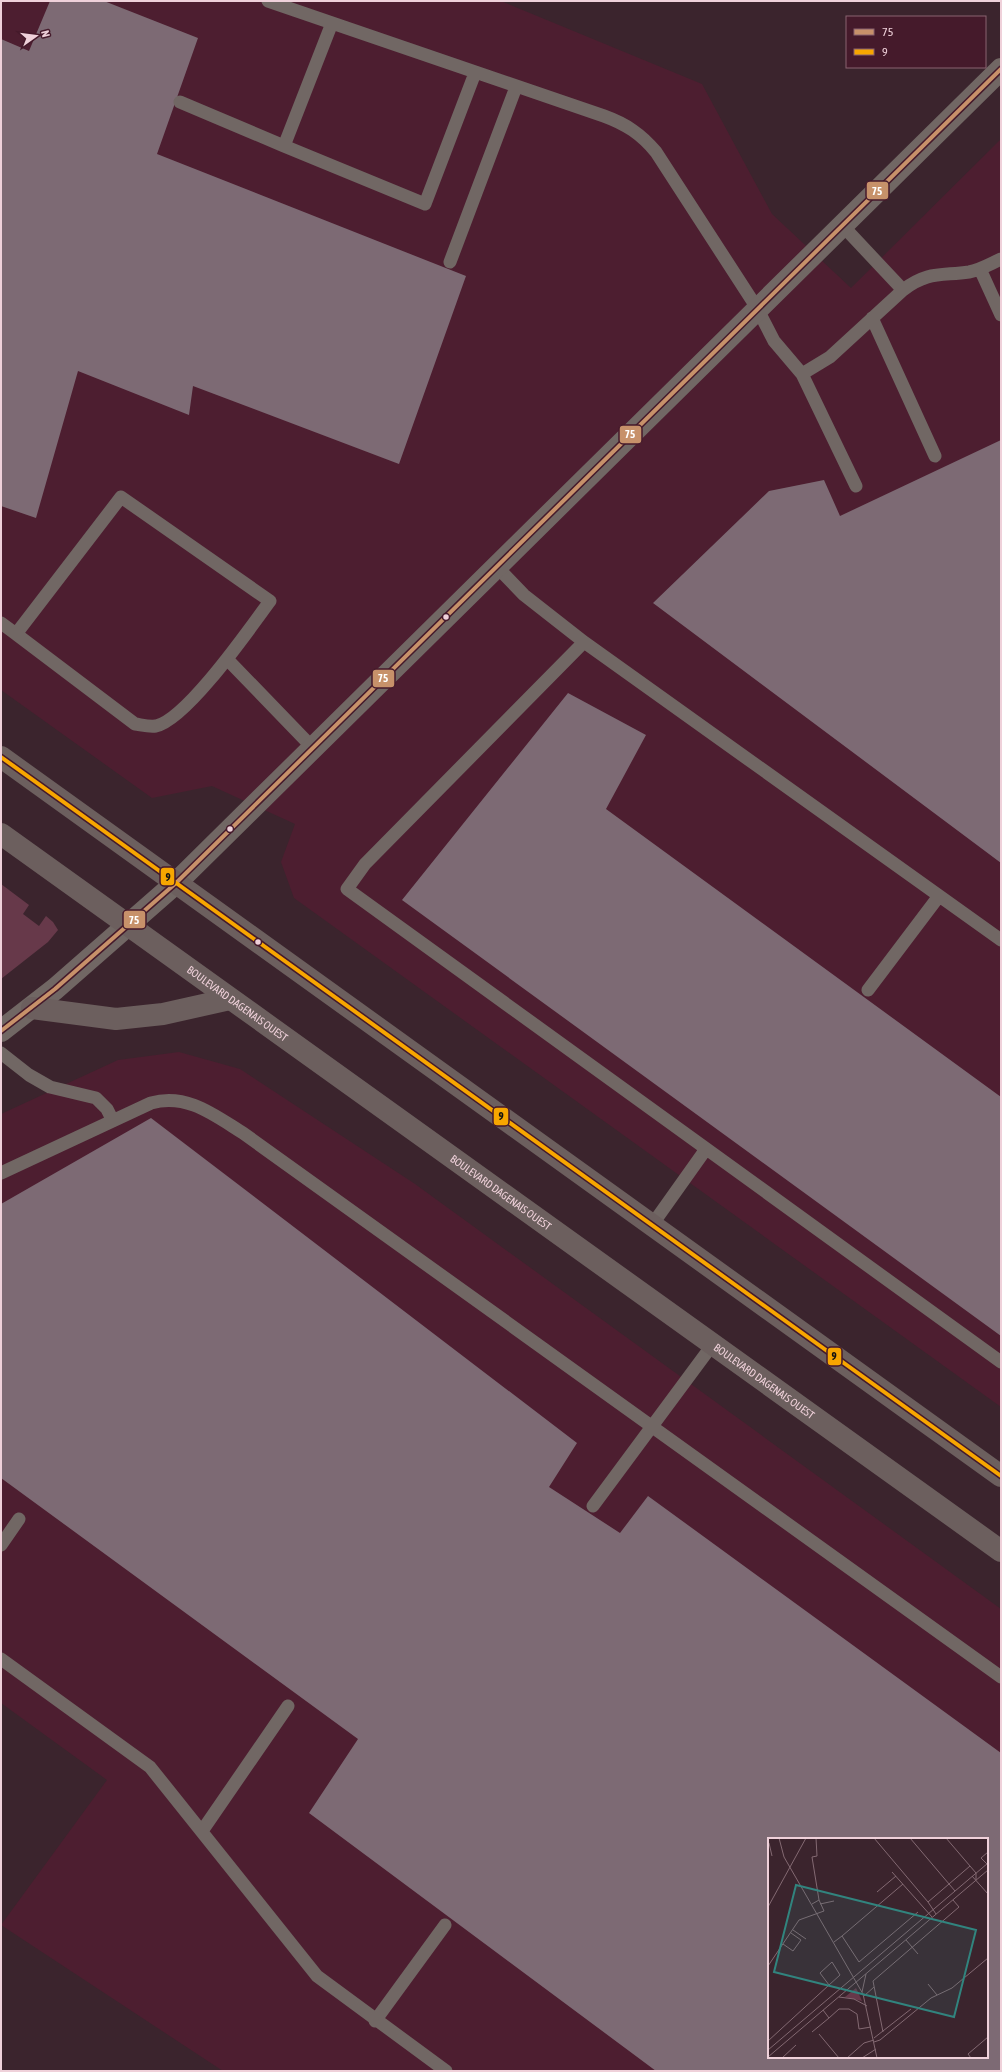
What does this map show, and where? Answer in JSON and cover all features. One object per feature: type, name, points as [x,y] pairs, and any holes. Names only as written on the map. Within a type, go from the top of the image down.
[{"type":"main road","points":[[1,757],[1001,1476]]},
{"type":"main road","name":"BOULEVARD DAGENAIS OUEST","points":[[1,834],[1001,1551]]},
{"type":"main road","points":[[32,1008],[116,1019],[163,1014],[230,998]]},
{"type":"street","points":[[1,1031],[32,1008],[176,883],[757,308],[1001,69]]},
{"type":"lane","points":[[268,1],[475,74],[622,123],[640,135],[656,152],[757,308],[774,342],[802,374],[856,486]]},
{"type":"lane","points":[[284,146],[332,23]]},
{"type":"lane","points":[[180,102],[425,204],[475,74]]},
{"type":"lane","points":[[450,262],[516,87]]},
{"type":"lane","points":[[842,225],[903,290]]},
{"type":"lane","points":[[802,374],[830,357],[903,290],[916,281],[934,274],[969,272],[980,269],[1001,259]]},
{"type":"lane","points":[[980,269],[1001,315]]},
{"type":"lane","points":[[872,318],[935,456]]},
{"type":"lane","points":[[1,623],[135,724],[157,726],[172,719],[185,707],[227,659],[270,601],[121,497],[16,634]]},
{"type":"lane","points":[[496,566],[524,595],[584,642],[1001,940]]},
{"type":"lane","points":[[584,642],[365,864],[348,890],[1001,1362]]},
{"type":"lane","points":[[227,659],[313,748]]},
{"type":"lane","points":[[868,990],[939,896]]},
{"type":"lane","points":[[1,1053],[29,1075],[50,1087],[88,1096],[102,1102],[112,1121]]},
{"type":"lane","points":[[1,1173],[112,1121],[163,1100],[179,1100],[214,1114],[243,1133],[1001,1677]]},
{"type":"lane","points":[[652,1225],[706,1149]]},
{"type":"lane","points":[[593,1506],[713,1344]]},
{"type":"lane","points":[[1,1545],[19,1519]]},
{"type":"lane","points":[[1,1659],[150,1767],[317,1976],[375,2021],[446,2071]]},
{"type":"lane","points":[[202,1831],[288,1706]]},
{"type":"lane","points":[[375,2021],[445,1925]]},
{"type":"shaded area","points":[[1,1],[501,1],[702,84],[772,214],[851,288],[1001,139],[1001,1407],[294,898],[281,862],[295,824],[212,786],[152,798],[1,690]]},
{"type":"shaded area","points":[[1,884],[29,905],[23,914],[39,926],[46,916],[53,922],[58,930],[48,942],[1,979]]},
{"type":"shaded area","points":[[179,1052],[240,1069],[415,1184],[1001,1609],[1001,2071],[223,2071],[1,1925],[107,1780],[1,1703],[1,1114],[118,1060]]},
{"type":"building","points":[[50,1],[104,1],[198,38],[157,154],[466,276],[399,464],[193,386],[189,415],[78,371],[36,518],[1,506],[1,39],[29,51]]},
{"type":"building","points":[[1001,440],[1001,863],[653,603],[769,491],[824,480],[840,516]]},
{"type":"building","points":[[568,693],[646,735],[606,809],[1001,1097],[1001,1336],[402,900]]},
{"type":"building","points":[[151,1118],[577,1443],[549,1487],[620,1533],[648,1496],[1001,1753],[1001,2071],[656,2071],[309,1813],[358,1739],[1,1478],[1,1204]]},
{"type":"transit line","name":"75","points":[[1,1031],[55,989],[176,883],[1001,69]]},
{"type":"transit line","name":"9","points":[[1,757],[1001,1476]]}]
